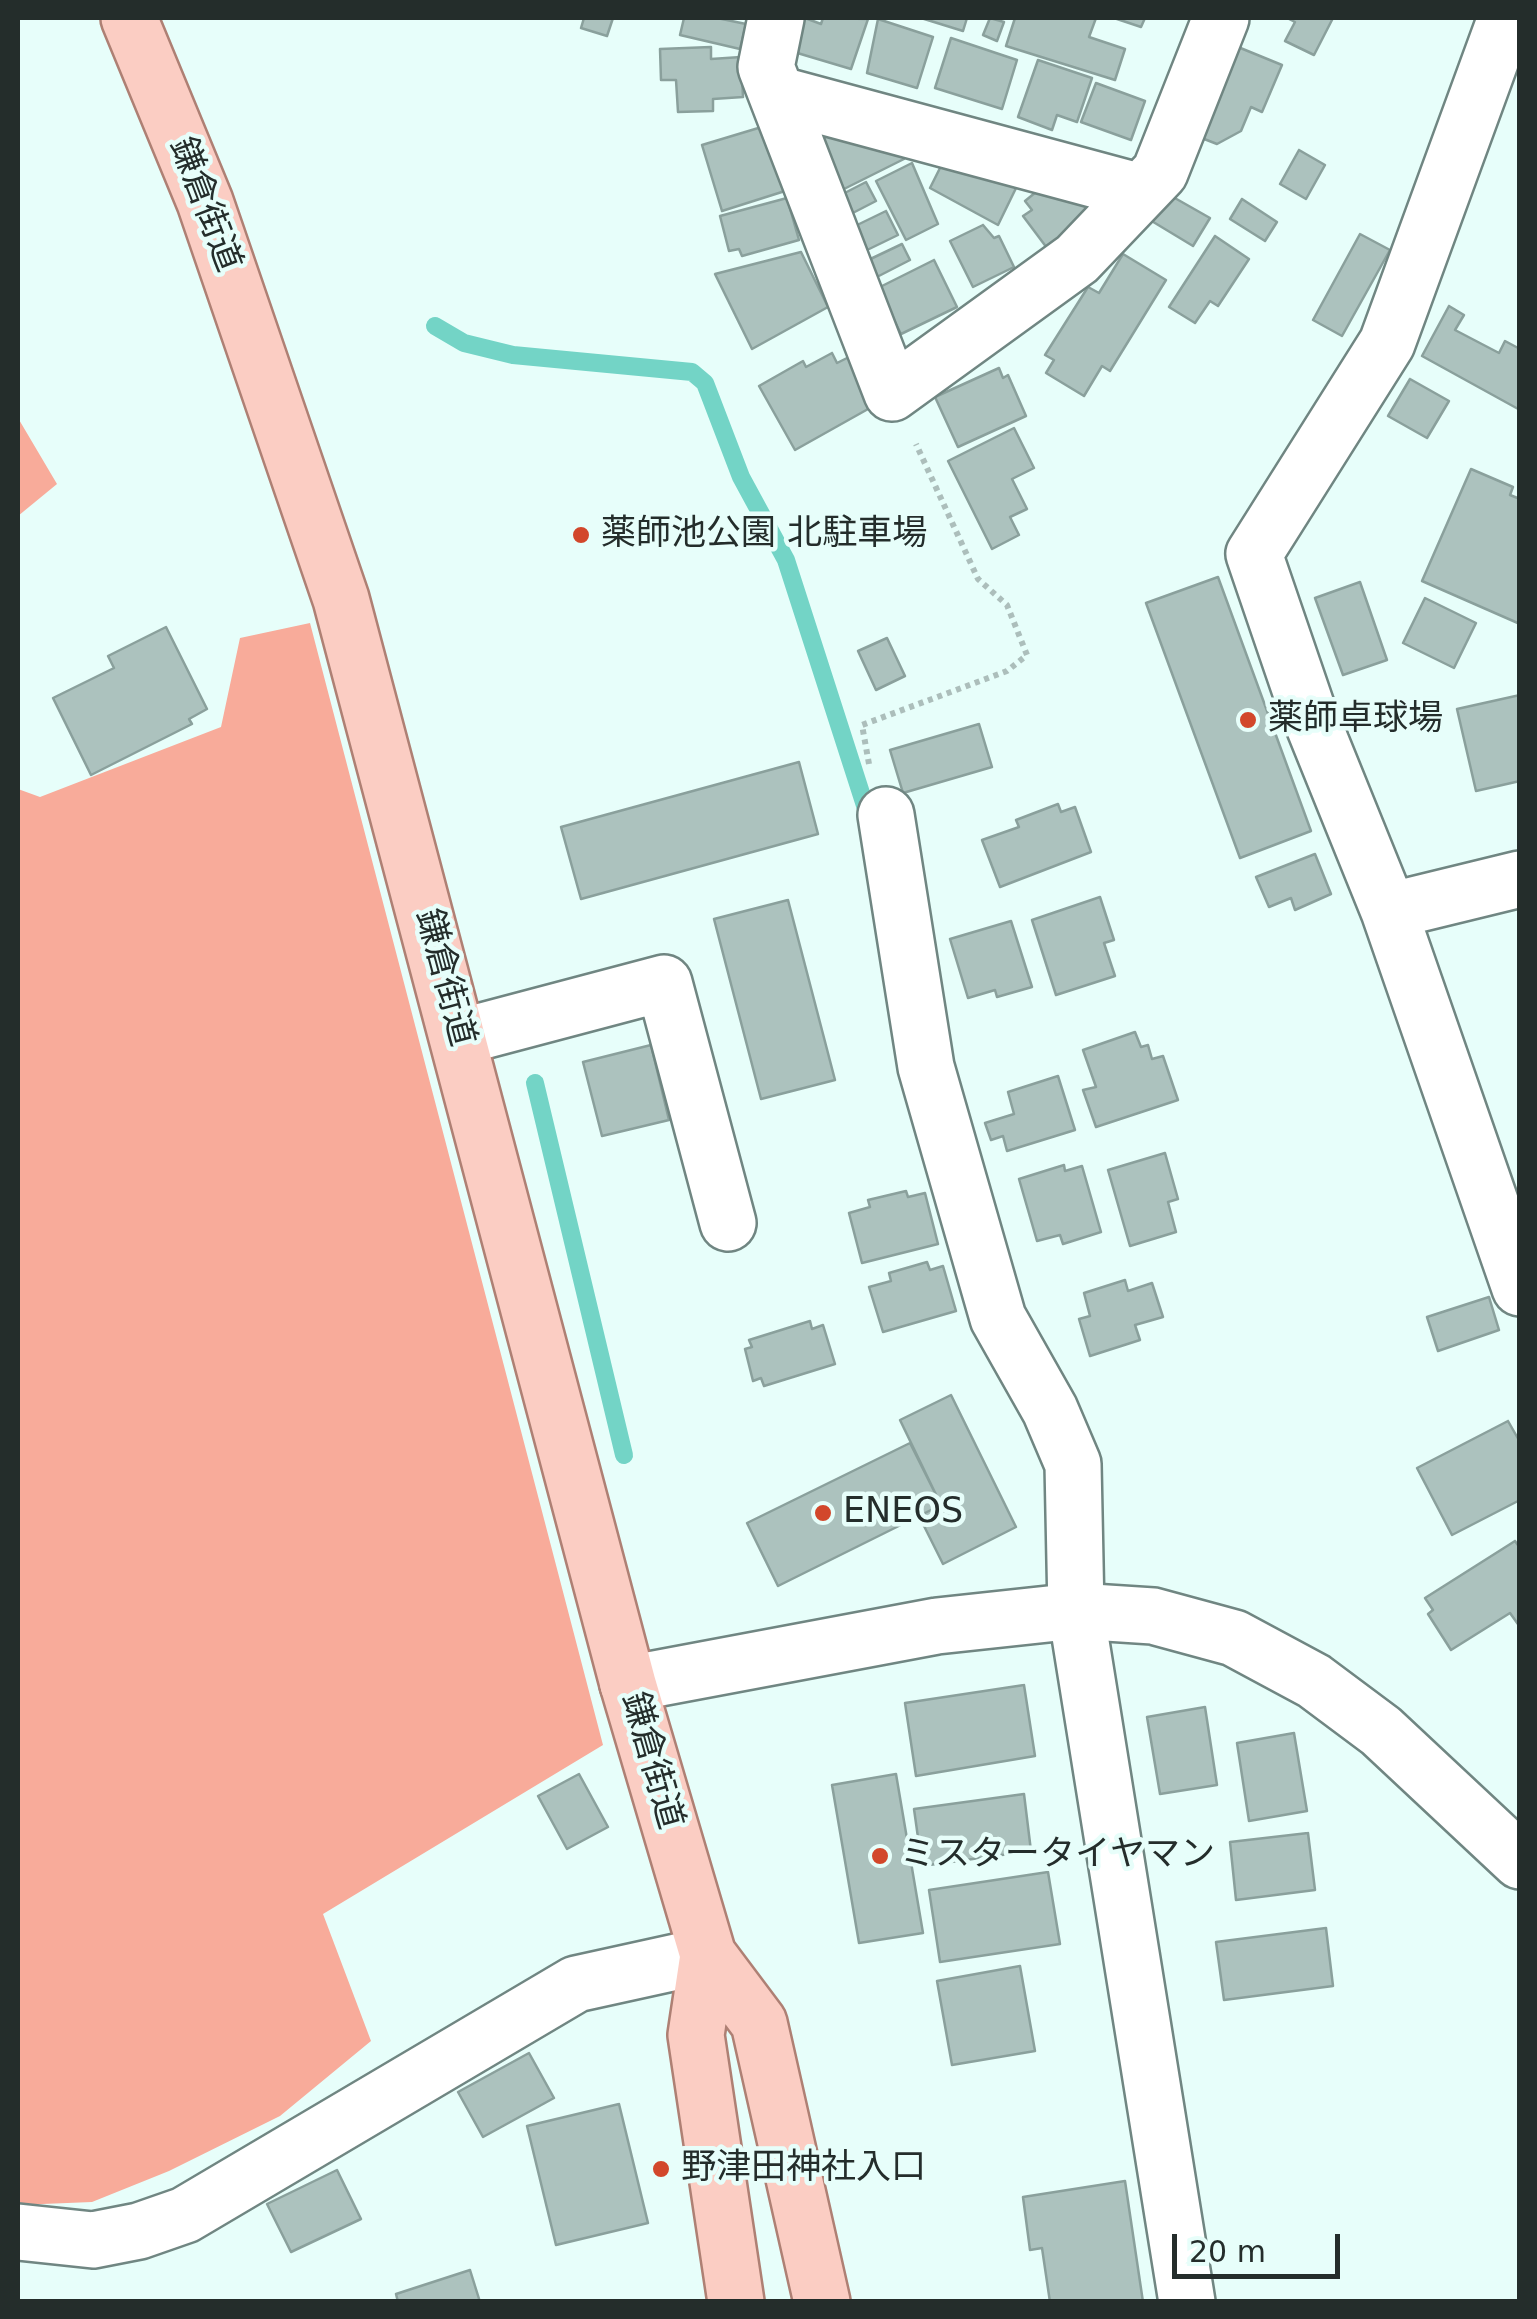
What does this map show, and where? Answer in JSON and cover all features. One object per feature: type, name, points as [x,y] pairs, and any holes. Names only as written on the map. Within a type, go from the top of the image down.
[{"type":"main road","name":"鎌倉街道","points":[[128,18],[205,202],[341,599],[460,1037],[628,1684],[708,1955],[759,2023],[822,2302]]},
{"type":"main road","name":"鎌倉街道","points":[[708,1955],[696,2035],[736,2302]]},
{"type":"street","points":[[776,18],[766,67],[892,392],[1077,259],[1160,172],[1221,18]]},
{"type":"street","points":[[1506,18],[1387,343],[1254,554],[1306,706],[1390,911],[1520,1288]]},
{"type":"street","points":[[777,94],[1141,192]]},
{"type":"street","points":[[886,816],[926,1068],[998,1318],[1050,1410],[1074,1464],[1076,1611],[1187,2302]]},
{"type":"street","points":[[1390,911],[1520,880]]},
{"type":"street","points":[[460,1037],[664,984],[728,1224]]},
{"type":"street","points":[[628,1684],[938,1626],[1076,1611],[1154,1616],[1234,1638],[1314,1681],[1381,1731],[1520,1862]]},
{"type":"street","points":[[18,2232],[93,2240],[139,2232],[186,2215],[576,1984],[708,1955]]},
{"type":"path","points":[[886,816],[862,725],[1007,671],[1027,656],[1007,604],[978,579],[892,392]]},
{"type":"shaded area","points":[[18,418],[57,484],[18,516]]},
{"type":"shaded area","points":[[310,623],[603,1745],[323,1914],[371,2041],[280,2116],[169,2171],[92,2202],[18,2205],[18,789],[40,797],[221,727],[240,638]]},
{"type":"building","points":[[584,18],[613,18],[607,36],[581,28]]},
{"type":"building","points":[[684,18],[717,18],[746,24],[740,49],[680,35]]},
{"type":"building","points":[[805,18],[821,24],[823,18],[868,19],[851,69],[794,52]]},
{"type":"building","points":[[921,18],[967,18],[963,31]]},
{"type":"building","points":[[990,18],[1004,22],[997,41],[983,35]]},
{"type":"building","points":[[1015,18],[1096,18],[1089,37],[1125,49],[1115,80],[1006,46]]},
{"type":"building","points":[[1114,18],[1145,18],[1141,27]]},
{"type":"building","points":[[1287,18],[1333,18],[1314,55],[1285,41],[1295,22]]},
{"type":"building","points":[[878,19],[933,37],[917,88],[867,73]]},
{"type":"building","points":[[951,38],[1017,60],[1002,109],[935,88]]},
{"type":"building","points":[[711,47],[711,59],[741,57],[743,97],[713,99],[713,111],[678,112],[676,80],[661,80],[660,49]]},
{"type":"building","points":[[1238,47],[1282,65],[1262,112],[1251,107],[1241,131],[1217,144],[1199,137]]},
{"type":"building","points":[[1038,60],[1092,78],[1077,122],[1057,115],[1052,130],[1018,117]]},
{"type":"building","points":[[1096,83],[1145,101],[1131,140],[1081,122]]},
{"type":"building","points":[[846,125],[893,136],[904,159],[842,190],[816,139]]},
{"type":"building","points":[[765,126],[785,191],[722,211],[702,145]]},
{"type":"building","points":[[949,150],[1018,184],[998,225],[930,188]]},
{"type":"building","points":[[1299,150],[1325,165],[1306,199],[1280,184]]},
{"type":"building","points":[[912,163],[938,224],[906,240],[876,181]]},
{"type":"building","points":[[1066,181],[1092,214],[1047,248],[1023,216],[1032,210],[1025,201],[1047,183]]},
{"type":"building","points":[[866,182],[876,201],[845,217],[835,198]]},
{"type":"building","points":[[1166,193],[1210,218],[1193,246],[1150,220]]},
{"type":"building","points":[[787,198],[799,240],[742,256],[739,249],[729,251],[720,216]]},
{"type":"building","points":[[1242,199],[1277,222],[1265,241],[1230,219]]},
{"type":"building","points":[[886,211],[898,235],[863,252],[851,228]]},
{"type":"building","points":[[983,225],[994,238],[999,236],[1014,267],[973,287],[950,241]]},
{"type":"building","points":[[1360,234],[1390,250],[1342,336],[1313,320]]},
{"type":"building","points":[[1215,236],[1249,259],[1218,306],[1210,301],[1195,323],[1169,307]]},
{"type":"building","points":[[902,244],[910,260],[871,280],[862,263]]},
{"type":"building","points":[[801,252],[828,307],[752,349],[715,274]]},
{"type":"building","points":[[1123,254],[1166,280],[1110,371],[1102,366],[1084,396],[1046,373],[1054,360],[1045,355],[1088,287],[1099,293]]},
{"type":"building","points":[[934,260],[957,307],[901,334],[878,288]]},
{"type":"building","points":[[1449,306],[1464,315],[1455,330],[1499,353],[1505,341],[1520,349],[1520,410],[1422,356]]},
{"type":"building","points":[[832,353],[837,363],[851,356],[877,404],[795,450],[759,386],[803,361],[806,367]]},
{"type":"building","points":[[999,368],[1003,378],[1008,375],[1026,416],[958,447],[935,397]]},
{"type":"building","points":[[1410,379],[1449,401],[1427,438],[1388,416]]},
{"type":"building","points":[[1014,428],[1034,468],[1012,479],[1027,509],[1010,517],[1019,535],[992,549],[948,461]]},
{"type":"building","points":[[1471,469],[1513,487],[1510,495],[1520,499],[1520,624],[1422,581]]},
{"type":"building","points":[[1218,577],[1311,831],[1240,858],[1146,603]]},
{"type":"building","points":[[1360,582],[1387,660],[1343,675],[1315,598]]},
{"type":"building","points":[[1425,598],[1476,623],[1454,668],[1403,643]]},
{"type":"building","points":[[166,627],[207,709],[189,719],[192,724],[91,775],[53,698],[114,668],[108,656]]},
{"type":"building","points":[[887,638],[905,676],[876,690],[858,651]]},
{"type":"building","points":[[1520,695],[1520,781],[1476,791],[1457,709]]},
{"type":"building","points":[[979,724],[992,767],[903,793],[890,750]]},
{"type":"building","points":[[799,762],[818,834],[581,899],[561,827]]},
{"type":"building","points":[[1058,804],[1061,812],[1075,807],[1091,852],[1000,887],[982,840],[1019,827],[1016,820]]},
{"type":"building","points":[[1315,854],[1331,894],[1295,910],[1291,898],[1269,907],[1256,877]]},
{"type":"building","points":[[1100,897],[1114,940],[1104,943],[1115,976],[1056,995],[1032,920]]},
{"type":"building","points":[[788,900],[835,1080],[761,1099],[714,919]]},
{"type":"building","points":[[1011,921],[1032,987],[997,997],[995,990],[968,998],[950,939]]},
{"type":"building","points":[[1135,1032],[1141,1047],[1148,1045],[1152,1059],[1163,1056],[1178,1100],[1096,1127],[1083,1090],[1096,1087],[1083,1050]]},
{"type":"building","points":[[651,1045],[669,1120],[602,1136],[583,1062]]},
{"type":"building","points":[[1058,1076],[1075,1130],[1007,1151],[1003,1136],[991,1140],[985,1123],[1014,1114],[1008,1092]]},
{"type":"building","points":[[1165,1153],[1178,1199],[1168,1202],[1176,1232],[1130,1246],[1108,1170]]},
{"type":"building","points":[[1064,1165],[1065,1171],[1082,1166],[1101,1232],[1063,1244],[1060,1235],[1037,1241],[1019,1179]]},
{"type":"building","points":[[906,1191],[908,1197],[925,1193],[938,1244],[862,1263],[849,1213],[870,1207],[868,1200]]},
{"type":"building","points":[[927,1262],[930,1270],[943,1266],[956,1311],[883,1332],[869,1287],[891,1281],[889,1273]]},
{"type":"building","points":[[1125,1280],[1128,1291],[1152,1283],[1163,1317],[1135,1325],[1140,1340],[1090,1356],[1079,1319],[1090,1316],[1084,1293]]},
{"type":"building","points":[[1489,1297],[1499,1330],[1438,1351],[1427,1317]]},
{"type":"building","points":[[810,1321],[812,1329],[823,1325],[835,1364],[764,1386],[761,1378],[753,1381],[745,1349],[752,1347],[749,1340]]},
{"type":"building","points":[[951,1395],[1016,1527],[943,1564],[919,1516],[941,1505],[900,1420]]},
{"type":"building","points":[[1508,1421],[1520,1442],[1520,1500],[1452,1535],[1417,1468]]},
{"type":"building","points":[[910,1443],[941,1505],[778,1586],[747,1523]]},
{"type":"building","points":[[1515,1541],[1520,1548],[1520,1627],[1510,1613],[1451,1650],[1428,1614],[1433,1610],[1425,1598]]},
{"type":"building","points":[[1024,1685],[1035,1756],[916,1776],[905,1703]]},
{"type":"building","points":[[1205,1707],[1217,1785],[1160,1794],[1147,1717]]},
{"type":"building","points":[[1294,1733],[1307,1811],[1249,1821],[1237,1743]]},
{"type":"building","points":[[579,1774],[608,1827],[567,1849],[538,1796]]},
{"type":"building","points":[[896,1774],[923,1933],[859,1943],[832,1785]]},
{"type":"building","points":[[1024,1794],[1031,1851],[922,1866],[914,1809]]},
{"type":"building","points":[[1308,1833],[1315,1890],[1236,1900],[1230,1842]]},
{"type":"building","points":[[1048,1872],[1060,1944],[940,1962],[929,1890]]},
{"type":"building","points":[[1326,1928],[1333,1986],[1224,2000],[1216,1942]]},
{"type":"building","points":[[1020,1966],[1035,2051],[952,2065],[937,1981]]},
{"type":"building","points":[[529,2053],[554,2098],[483,2137],[458,2092]]},
{"type":"building","points":[[619,2104],[648,2223],[556,2245],[527,2126]]},
{"type":"building","points":[[337,2170],[361,2219],[291,2252],[267,2204]]},
{"type":"building","points":[[1125,2181],[1143,2302],[1050,2302],[1042,2248],[1030,2250],[1023,2197]]},
{"type":"building","points":[[470,2270],[480,2302],[398,2302],[396,2294]]},
{"type":"waterway","points":[[435,326],[464,343],[513,355],[692,372],[705,383],[741,477],[786,560],[870,821]]},
{"type":"waterway","points":[[535,1083],[624,1455]]},
{"type":"place","name":"薬師池公園 北駐車場","points":[[581,535]]},
{"type":"place","name":"薬師卓球場","points":[[1248,720]]},
{"type":"place","name":"ENEOS","points":[[823,1513]]},
{"type":"place","name":"ミスタータイヤマン","points":[[880,1856]]},
{"type":"place","name":"野津田神社入口","points":[[661,2169]]}]
